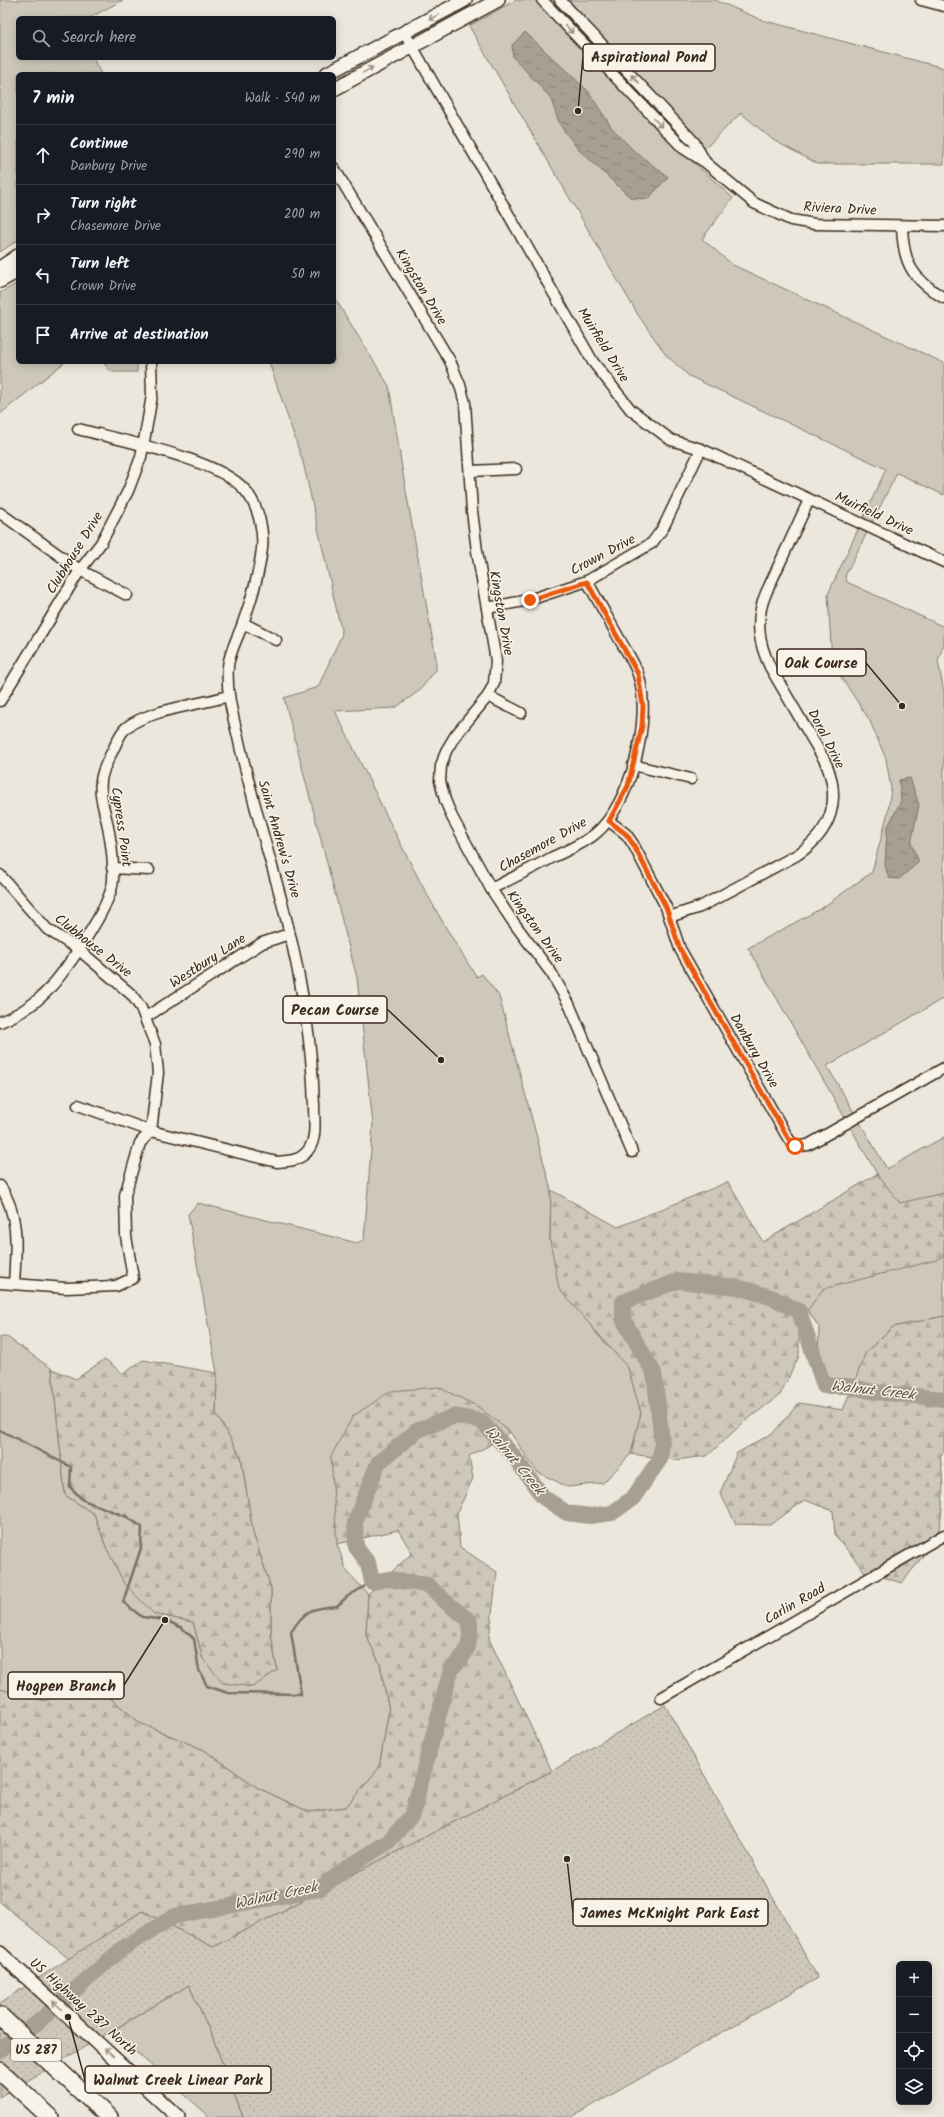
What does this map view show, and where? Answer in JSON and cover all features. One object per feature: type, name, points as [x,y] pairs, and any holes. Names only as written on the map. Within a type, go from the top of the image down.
[{"type":"highway","name":"US 287","points":[[0,2016],[109,2117]]},
{"type":"highway","name":"US 287","points":[[0,2071],[50,2117]]},
{"type":"main road","points":[[330,72],[465,0]]},
{"type":"main road","points":[[336,88],[498,0]]},
{"type":"main road","points":[[0,268],[16,257]]},
{"type":"main road","points":[[0,282],[16,272]]},
{"type":"main road","name":"US Highway 287 North","points":[[0,1953],[178,2117]]},
{"type":"street","name":"Riviera Drive","points":[[542,0],[683,148],[705,162],[754,204],[791,220],[815,224],[944,226]]},
{"type":"street","name":"Riviera Drive","points":[[560,0],[694,142],[705,162]]},
{"type":"street","points":[[921,0],[944,6]]},
{"type":"street","name":"Muirfield Drive","points":[[404,32],[594,362],[631,410],[672,440],[701,449],[944,562]]},
{"type":"street","name":"Kingston Drive","points":[[336,171],[453,367],[465,403],[473,517],[496,661],[494,684],[488,696],[455,736],[446,751],[441,766],[440,781],[444,800],[491,889],[511,919],[552,974],[569,1004],[632,1152]]},
{"type":"street","points":[[902,226],[903,246],[915,274],[925,287],[944,298]]},
{"type":"street","name":"Clubhouse Drive","points":[[0,701],[80,570],[101,543],[128,491],[141,457],[143,446],[152,395],[151,364]]},
{"type":"street","name":"Saint Andrew's Drive","points":[[78,429],[143,446],[202,464],[224,474],[245,490],[259,518],[262,550],[243,623],[230,655],[228,666],[228,696],[245,769],[284,909],[289,934],[310,1047],[313,1077],[314,1140],[304,1155],[292,1161],[277,1162],[151,1131],[78,1105]]},
{"type":"street","name":"Crown Drive","points":[[487,608],[530,600],[587,582],[652,544],[663,528],[701,449]]},
{"type":"street","points":[[470,471],[516,469]]},
{"type":"street","name":"Doral Drive","points":[[669,918],[700,907],[797,855],[811,846],[826,826],[834,793],[830,774],[763,653],[758,629],[763,599],[809,500]]},
{"type":"street","points":[[0,513],[80,570],[127,595]]},
{"type":"street","name":"Chasemore Drive","points":[[491,889],[579,844],[595,834],[609,821],[628,786],[642,726],[643,706],[638,674],[587,582]]},
{"type":"street","points":[[243,623],[276,640]]},
{"type":"street","name":"Cypress Point","points":[[0,1022],[16,1015],[42,997],[60,978],[102,912],[110,895],[113,880],[111,842],[100,782],[103,772],[121,735],[127,727],[156,714],[207,703],[228,696]]},
{"type":"street","points":[[488,696],[521,713]]},
{"type":"street","points":[[633,765],[691,779]]},
{"type":"street","name":"Danbury Drive","points":[[609,821],[626,834],[633,844],[666,907],[680,949],[788,1138],[795,1146],[808,1145],[944,1068]]},
{"type":"street","points":[[112,868],[149,870]]},
{"type":"street","name":"Clubhouse Drive","points":[[1,877],[47,929],[78,949],[132,995],[146,1017],[155,1044],[158,1073],[151,1131]]},
{"type":"street","name":"Westbury Lane","points":[[146,1017],[262,943],[289,934]]},
{"type":"street","points":[[0,1283],[66,1288],[116,1286],[133,1278],[126,1236],[125,1195],[140,1143],[151,1131]]},
{"type":"street","points":[[0,1186],[10,1204],[17,1240],[14,1284]]},
{"type":"street","name":"Carlin Road","points":[[661,1698],[944,1535]]},
{"type":"green space","points":[[0,0],[123,0],[93,16],[16,16],[16,60],[94,60],[100,72],[16,72],[16,241],[0,252]]},
{"type":"green space","points":[[516,0],[715,0],[762,20],[944,68],[944,164],[818,164],[773,140],[741,113],[692,161],[733,198],[702,239],[733,265],[944,363],[944,495],[897,473],[845,576],[847,582],[944,627],[944,644],[938,661],[944,692],[944,998],[827,1066],[887,1169],[944,1137],[944,1316],[893,1327],[866,1352],[854,1384],[832,1379],[818,1362],[819,1327],[792,1287],[877,1174],[748,948],[822,908],[872,872],[888,812],[891,788],[886,759],[870,721],[832,663],[828,594],[886,469],[689,376],[666,355],[638,315],[469,26]]},
{"type":"green space","points":[[16,284],[16,364],[62,364],[0,414],[0,293]]},
{"type":"green space","points":[[336,300],[389,386],[436,659],[436,670],[419,691],[395,708],[335,711],[419,880],[477,977],[482,974],[499,996],[551,1190],[550,1240],[596,1333],[628,1367],[641,1413],[631,1454],[603,1483],[568,1487],[537,1472],[510,1432],[477,1406],[337,1544],[346,1570],[368,1594],[366,1635],[380,1664],[389,1710],[379,1768],[346,1807],[309,1812],[258,1788],[204,1750],[140,1723],[86,1678],[45,1702],[0,1689],[0,1337],[7,1337],[52,1369],[65,1495],[94,1514],[107,1549],[154,1614],[193,1622],[203,1659],[277,1670],[271,1635],[271,1588],[253,1533],[241,1457],[216,1414],[217,1373],[188,1214],[198,1203],[357,1243],[364,1240],[373,1124],[357,978],[284,698],[318,687],[342,634],[303,462],[270,364],[336,364]]},
{"type":"green space","points":[[104,364],[137,364],[137,372],[112,372]]},
{"type":"green space","points":[[877,1174],[900,1203],[944,1193],[944,1255],[936,1260],[823,1289],[799,1322],[799,1356],[780,1395],[744,1422],[707,1456],[675,1460],[631,1454],[641,1413],[628,1368],[559,1289],[550,1240],[551,1190],[618,1227],[728,1182],[763,1242]]},
{"type":"green space","points":[[944,1316],[944,1452],[940,1456],[943,1495],[940,1524],[938,1533],[930,1546],[902,1583],[865,1572],[835,1535],[833,1511],[805,1500],[770,1525],[736,1524],[720,1493],[737,1453],[773,1433],[799,1403],[843,1410],[866,1352],[893,1327]]},
{"type":"green space","points":[[105,1359],[123,1374],[143,1360],[217,1373],[216,1414],[241,1457],[253,1533],[271,1588],[271,1635],[277,1670],[253,1687],[223,1683],[203,1659],[193,1622],[154,1614],[124,1583],[107,1549],[94,1514],[65,1495],[52,1369],[76,1379]]},
{"type":"green space","points":[[438,1387],[477,1406],[510,1432],[469,1456],[473,1478],[457,1513],[460,1547],[497,1572],[489,1639],[552,1771],[213,1947],[142,1911],[69,1959],[0,1902],[0,1689],[45,1701],[86,1678],[140,1723],[204,1750],[258,1788],[309,1812],[346,1807],[379,1768],[389,1710],[380,1664],[366,1635],[368,1594],[412,1553],[398,1530],[337,1544],[331,1456],[353,1416],[391,1391]]},
{"type":"green space","points":[[665,1705],[818,1978],[572,2117],[243,2117],[212,2036],[189,1985],[0,2097],[0,2003],[142,1911],[213,1947],[552,1771]]},
{"type":"green space","points":[[189,1985],[212,2036],[243,2117],[210,2117],[112,2031]]},
{"type":"water","points":[[525,32],[588,91],[612,128],[633,150],[668,177],[648,199],[631,198],[578,149],[560,125],[550,97],[513,57],[512,45]]},
{"type":"water","points":[[910,778],[919,805],[911,844],[919,862],[899,879],[889,878],[885,866],[887,828],[901,801],[899,780]]},
{"type":"waterway","name":"Walnut Creek","points":[[0,2050],[37,2023],[123,1948],[175,1916],[319,1889],[347,1868],[388,1842],[412,1815],[451,1669],[457,1664],[465,1653],[469,1642],[470,1621],[447,1603],[428,1585],[388,1579],[372,1582],[368,1563],[356,1547],[355,1522],[378,1463],[418,1430],[455,1416],[481,1421],[513,1455],[543,1497],[567,1513],[590,1516],[612,1513],[633,1498],[660,1459],[662,1442],[654,1373],[623,1319],[623,1302],[677,1281],[737,1287],[771,1297],[799,1311],[824,1386],[849,1386],[874,1392],[944,1399]]},
{"type":"waterway","points":[[0,1430],[71,1467],[70,1487],[83,1500],[127,1517],[142,1527],[141,1548],[123,1602],[142,1617],[165,1620],[182,1628],[194,1639],[199,1670],[207,1686],[228,1693],[301,1694],[291,1632],[300,1619],[305,1615],[315,1609],[337,1606],[348,1596],[372,1582]]},
{"type":"place","name":"Aspirational Pond","points":[[578,111]]},
{"type":"place","name":"Oak Course","points":[[902,706]]},
{"type":"place","name":"Pecan Course","points":[[441,1060]]},
{"type":"place","name":"Hogpen Branch","points":[[165,1620]]},
{"type":"place","name":"James McKnight Park East","points":[[567,1859]]},
{"type":"place","name":"Walnut Creek Linear Park","points":[[68,2017]]},
{"type":"route","points":[[530,600],[587,582],[638,674],[642,690],[642,726],[628,786],[619,806],[609,821],[626,834],[633,844],[666,907],[680,949],[788,1138],[795,1146]]}]
